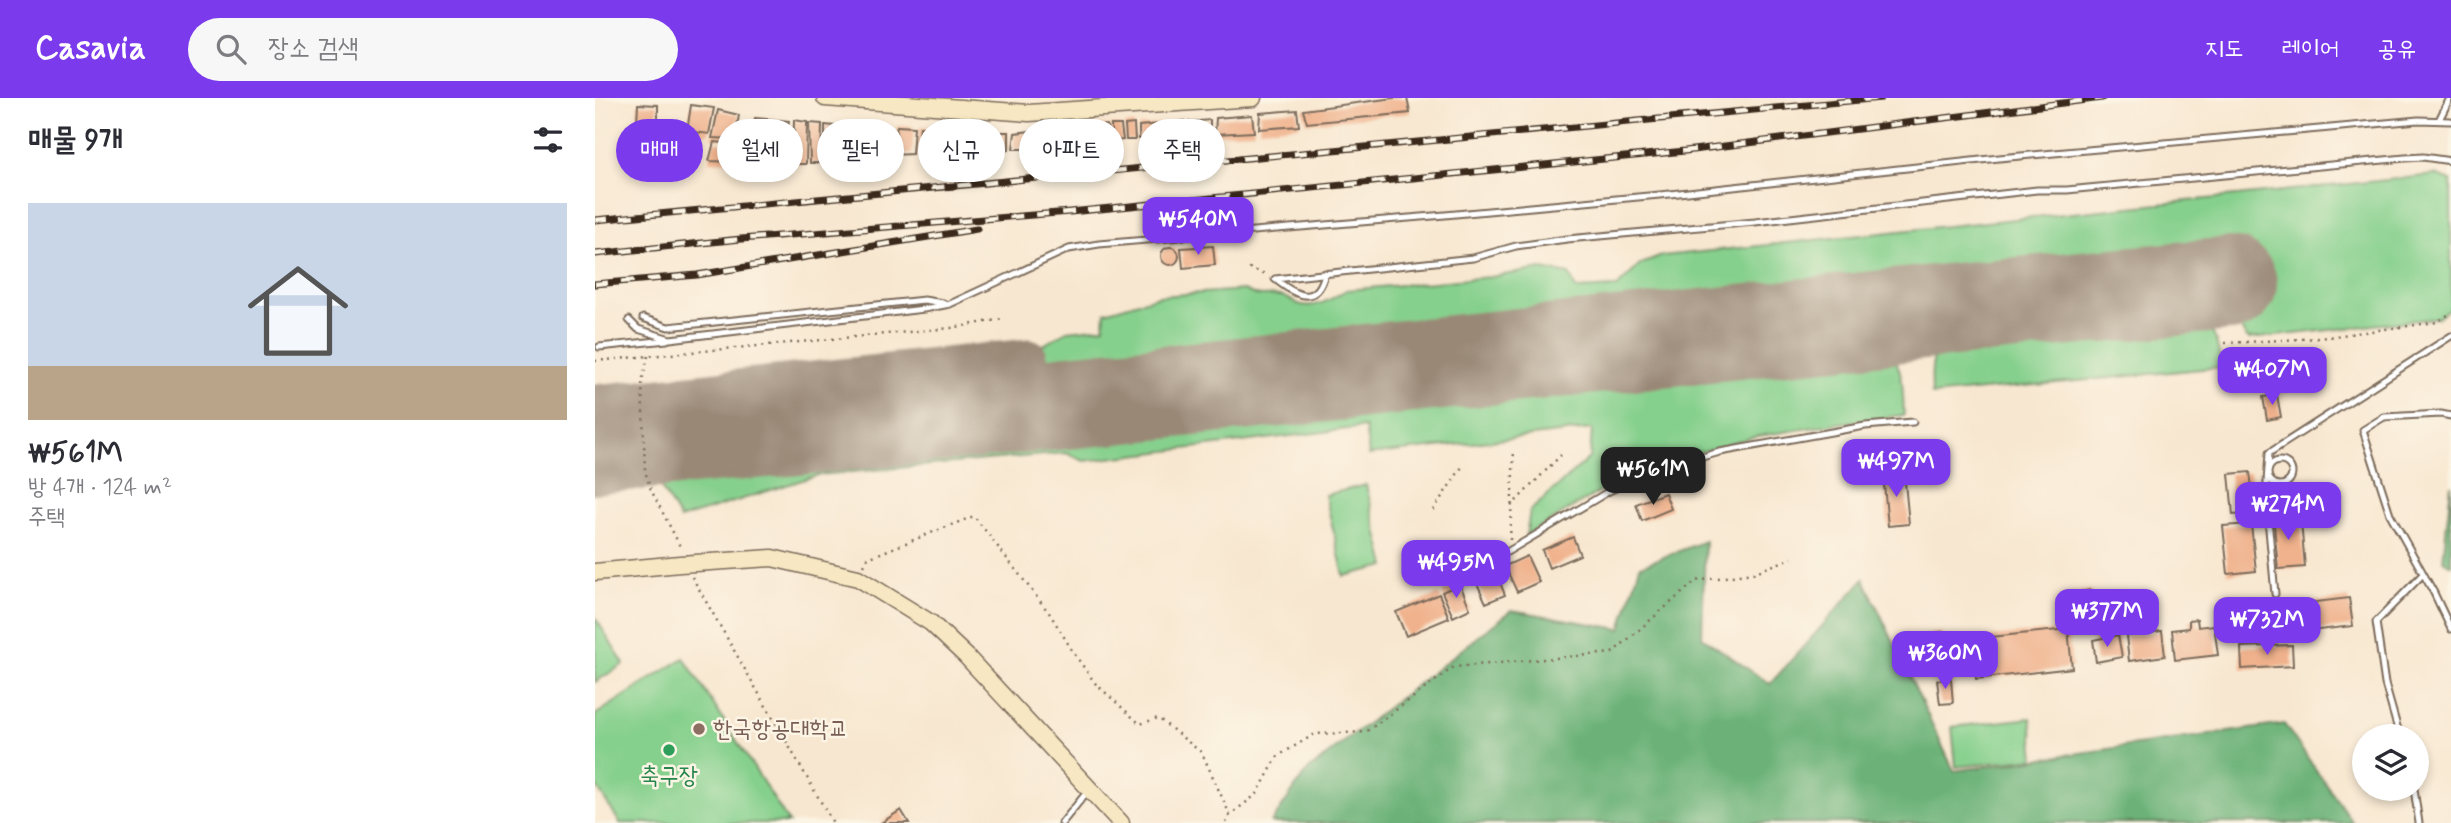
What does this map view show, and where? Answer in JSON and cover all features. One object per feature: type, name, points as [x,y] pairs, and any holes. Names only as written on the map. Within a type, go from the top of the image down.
[{"type":"street","points":[[825,98],[1029,113],[1253,98]]},
{"type":"street","points":[[595,572],[772,558],[858,578],[931,623],[967,656],[1121,823]]},
{"type":"lane","points":[[2439,121],[2450,98]]},
{"type":"lane","points":[[599,347],[950,304],[1069,249],[1099,244],[1670,194],[1999,158],[2418,120],[2451,121]]},
{"type":"lane","points":[[1275,279],[1473,258],[1516,246],[1567,239],[1755,222],[2037,190],[2067,190],[2414,157],[2451,161]]},
{"type":"lane","points":[[1275,279],[1292,291],[1307,296],[1314,294],[1319,288],[1325,274]]},
{"type":"lane","points":[[643,318],[668,327],[924,300],[950,304]]},
{"type":"lane","points":[[629,320],[638,329],[670,339]]},
{"type":"lane","points":[[2275,594],[2266,496],[2269,453],[2451,337]]},
{"type":"lane","points":[[2451,416],[2441,414],[2384,417],[2363,430],[2390,514],[2451,629]]},
{"type":"lane","points":[[1508,551],[1611,490],[1675,465],[1755,445],[1865,426],[1913,422]]},
{"type":"lane","points":[[2281,461],[2289,465],[2292,476],[2288,483],[2280,486],[2272,483],[2267,472],[2270,465],[2281,461]]},
{"type":"lane","points":[[2396,724],[2385,684],[2376,622],[2423,574]]},
{"type":"lane","points":[[1062,823],[1089,790]]},
{"type":"lane","points":[[2416,801],[2419,823]]},
{"type":"path","points":[[1249,268],[1275,279]]},
{"type":"path","points":[[2225,343],[2320,338],[2437,322],[2451,313]]},
{"type":"path","points":[[595,361],[951,328],[1002,319]]},
{"type":"path","points":[[649,356],[642,382],[645,471],[651,491],[679,544],[682,564],[832,823]]},
{"type":"path","points":[[1508,551],[1514,450]]},
{"type":"path","points":[[1511,506],[1562,455]]},
{"type":"path","points":[[1433,510],[1464,464]]},
{"type":"path","points":[[858,578],[868,558],[974,516],[1050,614],[1095,683],[1140,724],[1158,718],[1202,753],[1230,815]]},
{"type":"path","points":[[1226,823],[1230,815],[1257,794],[1278,756],[1315,734],[1366,732],[1454,667],[1612,653],[1696,581],[1753,573],[1792,558]]},
{"type":"green space","points":[[2435,175],[2451,181],[2451,307],[2438,317],[2427,319],[2249,339],[2244,334],[2239,316],[2237,264],[1017,389],[1019,370],[1039,368],[1040,347],[1067,331],[1104,327],[1105,312],[1159,296],[1244,290],[1260,296],[1283,296],[1309,306],[1322,303],[1346,290],[1490,277],[1542,269],[1569,274],[1576,289],[1617,287],[1641,264],[1662,256]]},
{"type":"green space","points":[[2185,313],[2209,326],[2216,340],[2221,367],[1932,395],[1932,366],[1937,351],[1949,338],[1959,333]]},
{"type":"green space","points":[[1866,343],[1879,346],[1895,360],[1902,380],[1904,415],[1753,437],[1662,463],[1623,478],[1526,535],[1530,511],[1590,457],[1592,429],[1369,455],[1365,427],[1084,461],[1066,453],[818,475],[680,519],[657,481],[657,464]]},
{"type":"green space","points":[[1366,485],[1386,566],[1344,576],[1325,495]]},
{"type":"green space","points":[[2451,485],[2451,565],[2443,560]]},
{"type":"green space","points":[[1705,541],[1702,637],[1770,684],[1864,579],[1954,771],[2284,724],[2353,823],[1271,823],[1306,772],[1512,610],[1621,629],[1640,566]]},
{"type":"green space","points":[[595,617],[624,664],[595,682]]},
{"type":"green space","name":"축구장","points":[[684,658],[789,823],[620,823],[595,784],[595,715]]},
{"type":"green space","points":[[2031,718],[2035,758],[1956,767],[1952,727]]},
{"type":"building","points":[[1407,98],[1410,113],[1307,123],[1303,110]]},
{"type":"building","points":[[638,104],[658,105],[658,119],[637,119]]},
{"type":"building","points":[[691,105],[714,108],[709,134],[703,133],[703,119],[689,119]]},
{"type":"building","points":[[718,110],[739,115],[738,119],[717,119],[717,138],[712,138]]},
{"type":"building","points":[[1297,110],[1299,126],[1259,129],[1260,113]]},
{"type":"building","points":[[1252,115],[1254,132],[1225,133],[1225,119],[1216,118]]},
{"type":"building","points":[[803,121],[807,122],[806,164],[803,164]]},
{"type":"building","points":[[809,123],[817,124],[817,163],[810,163]]},
{"type":"building","points":[[1134,124],[1135,140],[1126,140],[1125,125]]},
{"type":"building","points":[[904,126],[914,127],[912,154],[904,154]]},
{"type":"building","points":[[1005,132],[1009,132],[1009,150],[1005,150]]},
{"type":"building","points":[[1019,132],[1019,149],[1013,149],[1015,133]]},
{"type":"building","points":[[714,142],[717,142],[717,161],[709,161]]},
{"type":"building","points":[[1213,246],[1215,265],[1183,268],[1181,248]]},
{"type":"building","points":[[1170,247],[1176,250],[1179,256],[1176,262],[1170,265],[1164,262],[1161,256],[1164,250]]},
{"type":"building","points":[[2277,395],[2281,417],[2267,420],[2263,397]]},
{"type":"building","points":[[1904,472],[1909,524],[1888,526],[1883,474]]},
{"type":"building","points":[[2250,472],[2255,513],[2233,515],[2229,474]]},
{"type":"building","points":[[1665,493],[1671,509],[1642,521],[1636,504]]},
{"type":"building","points":[[2289,511],[2290,522],[2301,521],[2305,567],[2278,569],[2273,512]]},
{"type":"building","points":[[2251,524],[2256,571],[2228,574],[2223,526]]},
{"type":"building","points":[[1573,537],[1580,555],[1549,568],[1542,550]]},
{"type":"building","points":[[1527,556],[1539,582],[1517,592],[1505,566]]},
{"type":"building","points":[[1495,570],[1505,595],[1486,603],[1475,579]]},
{"type":"building","points":[[1460,584],[1470,609],[1453,617],[1442,592]]},
{"type":"building","points":[[2091,590],[2094,605],[2068,610],[2065,595]]},
{"type":"building","points":[[1439,594],[1449,618],[1406,636],[1396,612]]},
{"type":"building","points":[[2349,598],[2353,626],[2242,639],[2239,611]]},
{"type":"building","points":[[2197,619],[2198,627],[2214,625],[2218,655],[2175,660],[2172,630],[2189,628],[2189,620]]},
{"type":"building","points":[[2068,629],[2072,668],[1976,679],[1971,639]]},
{"type":"building","points":[[2162,631],[2165,656],[2129,661],[2126,636]]},
{"type":"building","points":[[1942,632],[1946,670],[1932,671],[1928,634]]},
{"type":"building","points":[[2118,635],[2122,657],[2096,662],[2093,640]]},
{"type":"building","points":[[2292,645],[2293,666],[2242,669],[2241,647]]},
{"type":"building","points":[[1951,679],[1953,703],[1940,704],[1937,680]]},
{"type":"building","points":[[901,810],[909,823],[881,823]]},
{"type":"taxiway","points":[[595,403],[1029,357]]},
{"type":"taxiway","points":[[973,363],[987,374],[1001,399],[1018,406]]},
{"type":"taxiway","points":[[601,402],[607,446]]},
{"type":"runway","points":[[595,447],[974,412],[1902,315],[2230,284]]},
{"type":"railway","points":[[595,220],[1881,98]]},
{"type":"railway","points":[[595,254],[1070,212],[1685,151],[2102,98]]},
{"type":"railway","points":[[595,284],[697,275],[977,229]]},
{"type":"place","name":"한국항공대학교","points":[[699,729]]},
{"type":"place","name":"축구장","points":[[669,750]]}]
